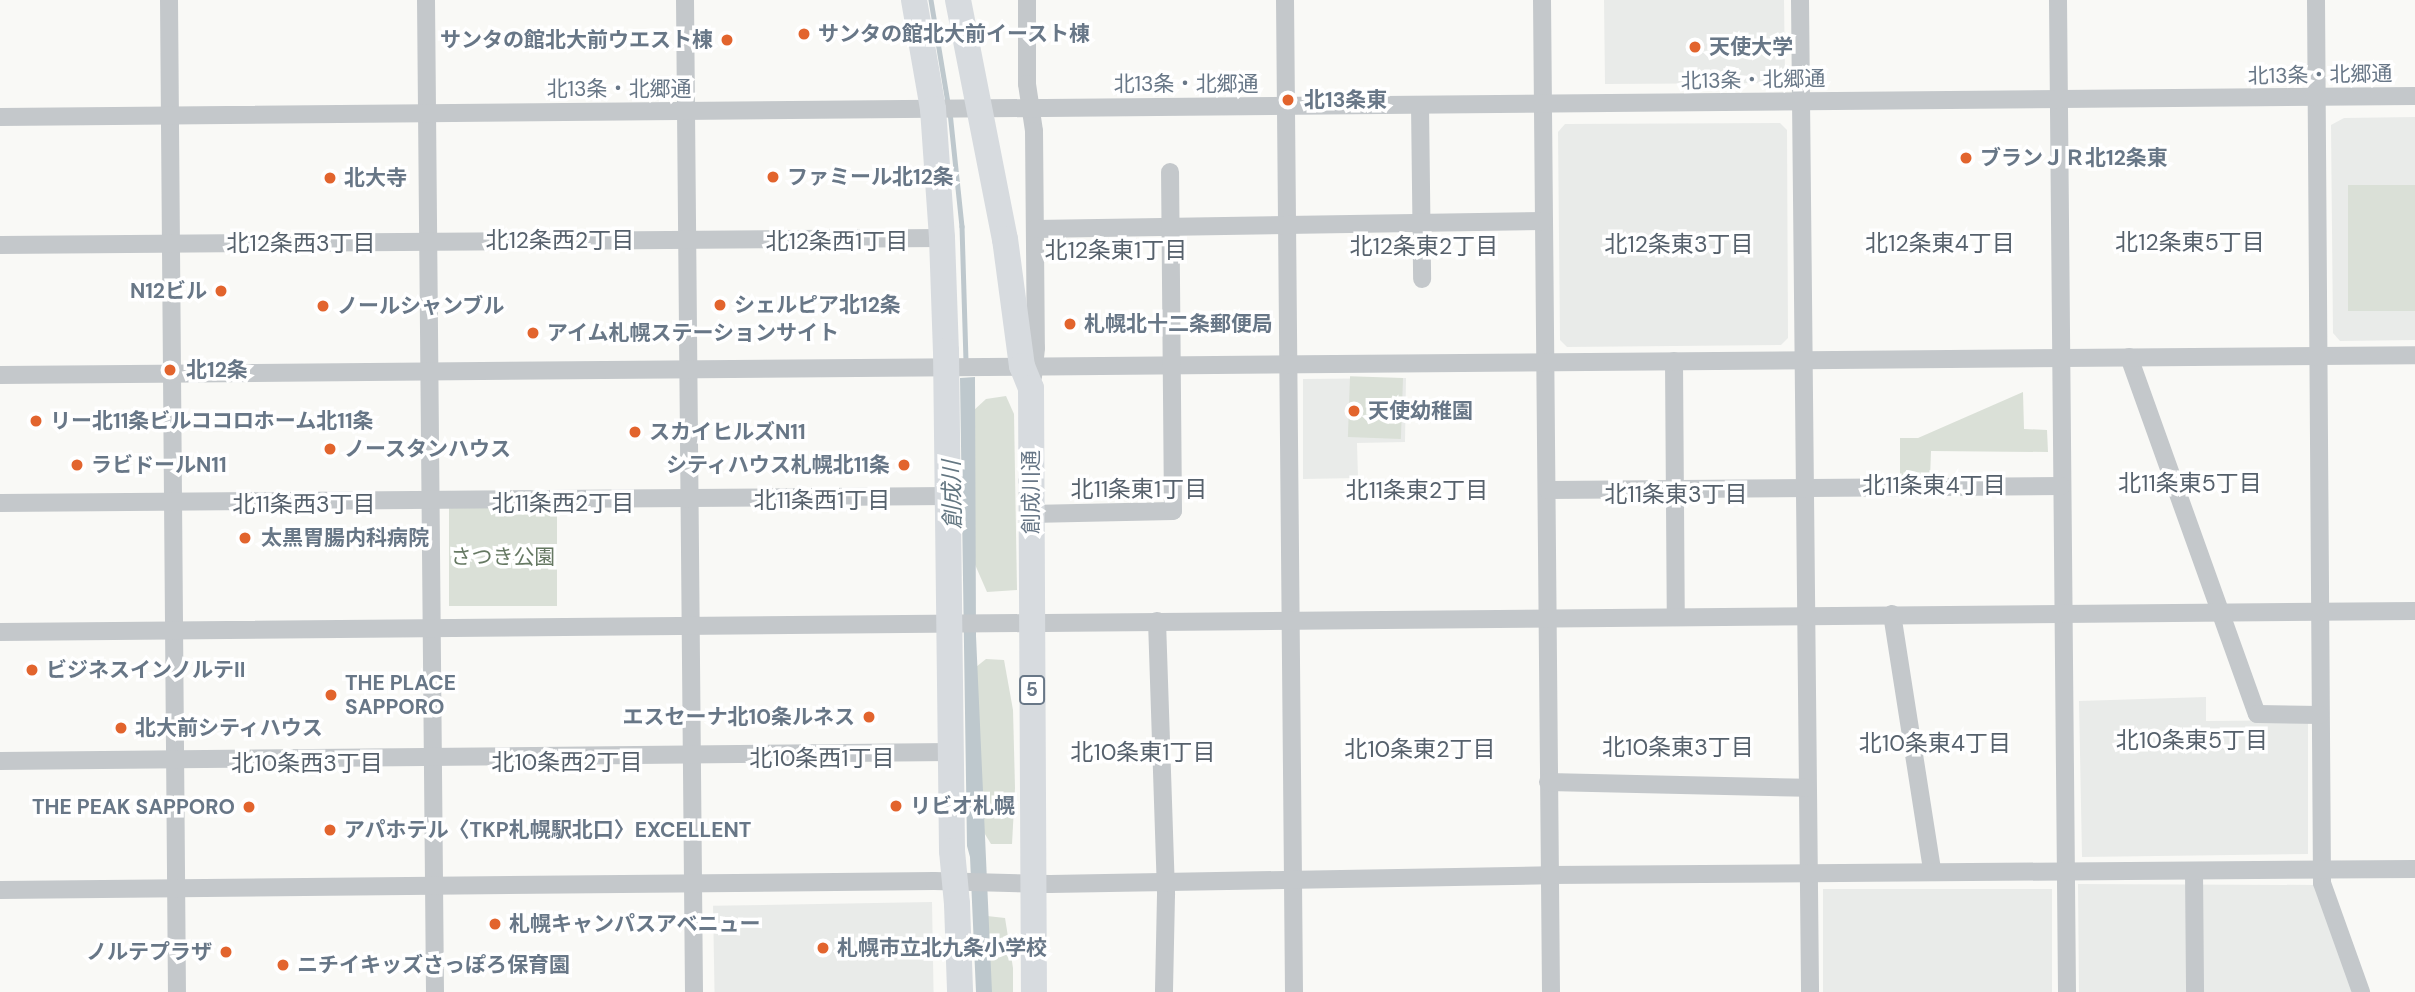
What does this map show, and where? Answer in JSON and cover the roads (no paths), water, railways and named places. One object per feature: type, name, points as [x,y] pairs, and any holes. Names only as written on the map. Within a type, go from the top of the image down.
[{"type":"highway","name":"創成川通","points":[[914,0],[1005,239],[1030,373],[1034,992]]},
{"type":"highway","name":"創成川通","points":[[958,0],[955,109],[942,238],[960,367],[948,496],[964,624],[951,752],[971,883],[960,992]]},
{"type":"street","points":[[169,0],[177,992]]},
{"type":"street","points":[[426,0],[435,992]]},
{"type":"street","points":[[685,0],[694,992]]},
{"type":"street","points":[[1027,0],[1030,109],[1034,131],[1035,229],[1030,373]]},
{"type":"street","points":[[1284,0],[1294,992]]},
{"type":"street","points":[[1542,0],[1551,992]]},
{"type":"street","points":[[1800,0],[1810,992]]},
{"type":"street","points":[[2058,0],[2067,992]]},
{"type":"street","points":[[2316,0],[2322,883],[2361,992]]},
{"type":"street","name":"北13条・北郷通","points":[[0,117],[2415,96]]},
{"type":"street","points":[[1420,106],[1422,279]]},
{"type":"street","points":[[1030,514],[1173,511],[1170,172]]},
{"type":"street","points":[[1035,229],[1544,221]]},
{"type":"street","points":[[0,245],[942,238]]},
{"type":"street","points":[[0,375],[960,367],[1030,373],[1173,365],[2415,355]]},
{"type":"street","points":[[2129,356],[2257,714],[2320,715]]},
{"type":"street","points":[[1674,361],[1676,616]]},
{"type":"street","points":[[1548,490],[2061,486]]},
{"type":"street","points":[[0,503],[948,496]]},
{"type":"street","points":[[0,632],[2415,611]]},
{"type":"street","points":[[1892,614],[1932,870]]},
{"type":"street","points":[[1157,621],[1164,992]]},
{"type":"street","points":[[0,761],[951,752]]},
{"type":"street","points":[[1549,782],[1807,788]]},
{"type":"street","points":[[0,890],[692,883],[1163,882],[1932,870],[2415,869]]},
{"type":"street","points":[[2194,871],[2195,992]]},
{"type":"waterway","name":"創成川","points":[[931,0],[948,103]]},
{"type":"waterway","name":"創成川","points":[[950,112],[962,226],[966,361]]},
{"type":"place","name":"サンタの館北大前イースト棟","points":[[804,34]]},
{"type":"place","name":"サンタの館北大前ウエスト棟","points":[[727,40]]},
{"type":"place","name":"天使大学","points":[[1695,47]]},
{"type":"place","name":"北13条東","points":[[1288,100]]},
{"type":"place","name":"ブランＪＲ北12条東","points":[[1966,158]]},
{"type":"place","name":"ファミール北12条","points":[[773,177]]},
{"type":"place","name":"北大寺","points":[[330,178]]},
{"type":"place","name":"N12ビル","points":[[221,291]]},
{"type":"place","name":"シェルピア北12条","points":[[720,305]]},
{"type":"place","name":"ノールシャンブル","points":[[323,306]]},
{"type":"place","name":"札幌北十二条郵便局","points":[[1070,324]]},
{"type":"place","name":"アイム札幌ステーションサイト","points":[[533,333]]},
{"type":"place","name":"北12条","points":[[170,370]]},
{"type":"place","name":"天使幼稚園","points":[[1354,411]]},
{"type":"place","name":"リー北11条ビルココロホーム北11条","points":[[36,421]]},
{"type":"place","name":"スカイヒルズN11","points":[[635,432]]},
{"type":"place","name":"ノースタンハウス","points":[[330,449]]},
{"type":"place","name":"ラビドールN11","points":[[77,465]]},
{"type":"place","name":"シティハウス札幌北11条","points":[[904,465]]},
{"type":"place","name":"太黒胃腸内科病院","points":[[245,538]]},
{"type":"place","name":"ビジネスインノルテII","points":[[32,670]]},
{"type":"place","name":"THE PLACE SAPPORO","points":[[331,695]]},
{"type":"place","name":"エスセーナ北10条ルネス","points":[[869,717]]},
{"type":"place","name":"北大前シティハウス","points":[[121,728]]},
{"type":"place","name":"リビオ札幌","points":[[896,806]]},
{"type":"place","name":"THE PEAK SAPPORO","points":[[249,807]]},
{"type":"place","name":"アパホテル〈TKP札幌駅北口〉EXCELLENT","points":[[330,830]]},
{"type":"place","name":"札幌キャンパスアベニュー","points":[[495,924]]},
{"type":"place","name":"札幌市立北九条小学校","points":[[823,948]]},
{"type":"place","name":"ノルテプラザ","points":[[226,952]]},
{"type":"place","name":"ニチイキッズさっぽろ保育園","points":[[283,965]]},
{"type":"district","name":"北12条西2丁目","points":[[560,240]]},
{"type":"district","name":"北12条西1丁目","points":[[837,241]]},
{"type":"district","name":"北12条東5丁目","points":[[2190,242]]},
{"type":"district","name":"北12条西3丁目","points":[[301,243]]},
{"type":"district","name":"北12条東4丁目","points":[[1940,243]]},
{"type":"district","name":"北12条東3丁目","points":[[1679,244]]},
{"type":"district","name":"北12条東2丁目","points":[[1424,246]]},
{"type":"district","name":"北12条東1丁目","points":[[1116,250]]},
{"type":"district","name":"北11条東5丁目","points":[[2190,483]]},
{"type":"district","name":"北11条東4丁目","points":[[1934,485]]},
{"type":"district","name":"北11条東1丁目","points":[[1139,489]]},
{"type":"district","name":"北11条東2丁目","points":[[1417,490]]},
{"type":"district","name":"北11条東3丁目","points":[[1676,494]]},
{"type":"district","name":"北11条西1丁目","points":[[822,500]]},
{"type":"district","name":"北11条西2丁目","points":[[563,503]]},
{"type":"district","name":"北11条西3丁目","points":[[304,504]]},
{"type":"district","name":"北10条東5丁目","points":[[2192,740]]},
{"type":"district","name":"北10条東4丁目","points":[[1935,743]]},
{"type":"district","name":"北10条東3丁目","points":[[1678,747]]},
{"type":"district","name":"北10条東2丁目","points":[[1420,749]]},
{"type":"district","name":"北10条東1丁目","points":[[1143,752]]},
{"type":"district","name":"北10条西1丁目","points":[[822,758]]},
{"type":"district","name":"北10条西2丁目","points":[[567,762]]},
{"type":"district","name":"北10条西3丁目","points":[[307,763]]},
{"type":"park label","name":"さつき公園","points":[[503,557]]}]
